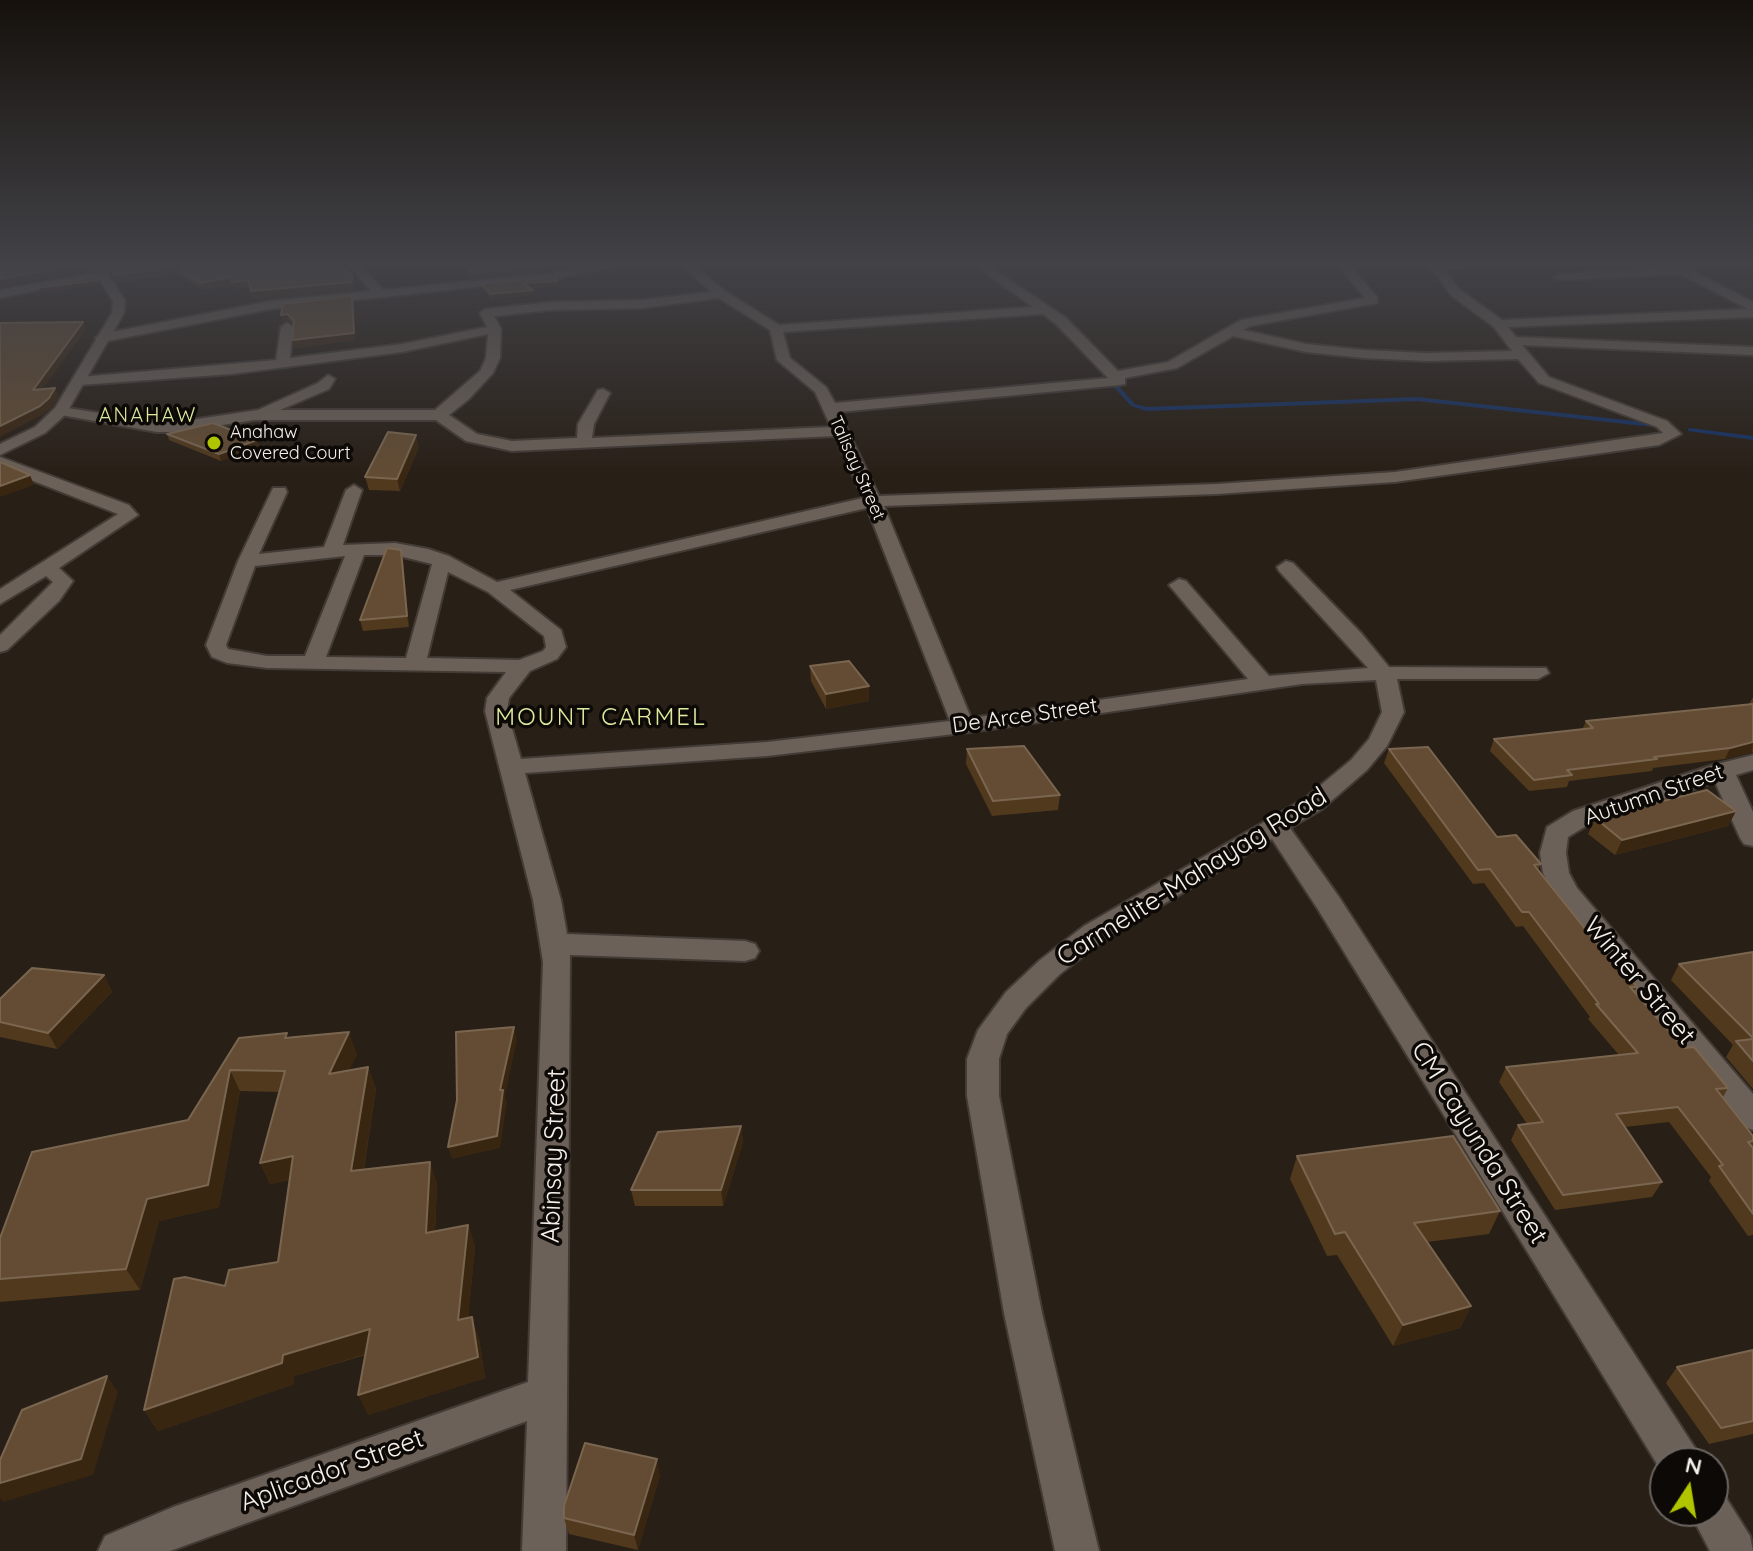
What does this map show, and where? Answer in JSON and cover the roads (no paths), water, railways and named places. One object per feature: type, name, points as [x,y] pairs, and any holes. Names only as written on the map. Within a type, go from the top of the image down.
[{"type":"street","points":[[0,450],[40,430],[61,411],[102,338],[110,336]]},
{"type":"street","points":[[283,363],[286,336]]},
{"type":"street","points":[[80,381],[283,363],[402,348],[459,336]]},
{"type":"street","points":[[439,415],[464,396],[486,373],[493,358],[494,336]]},
{"type":"street","name":"Talisay Street","points":[[778,336],[784,360],[821,390],[842,431],[963,726]]},
{"type":"street","points":[[1074,336],[1117,378]]},
{"type":"street","points":[[830,408],[1117,378],[1172,365],[1219,336]]},
{"type":"street","points":[[1253,336],[1306,348],[1426,357],[1517,348],[1753,351]]},
{"type":"street","points":[[495,588],[873,501],[1217,489],[1395,477],[1659,440],[1673,434],[1662,424],[1544,380],[1508,336]]},
{"type":"street","points":[[254,415],[312,392],[324,386],[328,379]]},
{"type":"street","points":[[584,442],[586,424],[603,393]]},
{"type":"street","points":[[61,411],[157,427],[254,415],[439,415],[472,438],[512,446],[842,431]]},
{"type":"street","points":[[0,462],[128,513],[120,523],[0,598]]},
{"type":"street","points":[[332,551],[354,490]]},
{"type":"street","points":[[247,561],[357,549],[403,550],[442,560],[495,588],[557,638],[556,647],[550,655],[522,666],[242,661],[219,653],[216,645],[247,561],[279,492]]},
{"type":"street","points":[[313,663],[357,549]]},
{"type":"street","points":[[415,664],[442,560]]},
{"type":"street","name":"Carmelite-Mahayag Road","points":[[1077,1551],[1023,1313],[983,1096],[983,1059],[993,1030],[1016,1000],[1050,967],[1094,933],[1313,804],[1338,785],[1379,741],[1393,712],[1393,698],[1383,673],[1355,638],[1286,567]]},
{"type":"street","points":[[0,646],[52,597],[63,581],[48,568]]},
{"type":"street","points":[[1179,585],[1263,683]]},
{"type":"street","name":"Abinsay Street","points":[[522,666],[498,698],[496,711],[547,900],[554,944],[558,1026],[544,1551]]},
{"type":"street","name":"De Arce Street","points":[[512,767],[738,752],[963,726],[1263,683],[1383,673],[1538,673]]},
{"type":"street","name":"Autumn Street","points":[[1556,833],[1582,817],[1753,762]]},
{"type":"street","points":[[1721,770],[1753,838]]},
{"type":"street","name":"CM Cayunda Street","points":[[1275,825],[1337,918],[1670,1447]]},
{"type":"street","name":"Winter Street","points":[[1556,833],[1553,853],[1556,873],[1566,893],[1753,1117]]},
{"type":"street","points":[[554,944],[745,951]]},
{"type":"street","name":"Aplicador Street","points":[[120,1551],[173,1528],[546,1395]]},
{"type":"street","points":[[1720,1527],[1735,1551]]},
{"type":"waterway","points":[[1113,383],[1133,405],[1147,409],[1417,399],[1653,425]]},
{"type":"waterway","points":[[1690,430],[1753,438]]},
{"type":"place","name":"Anahaw Covered Court","points":[[214,443]]},
{"type":"district","name":"ANAHAW","points":[[148,416]]},
{"type":"district","name":"MOUNT CARMEL","points":[[601,718]]}]
